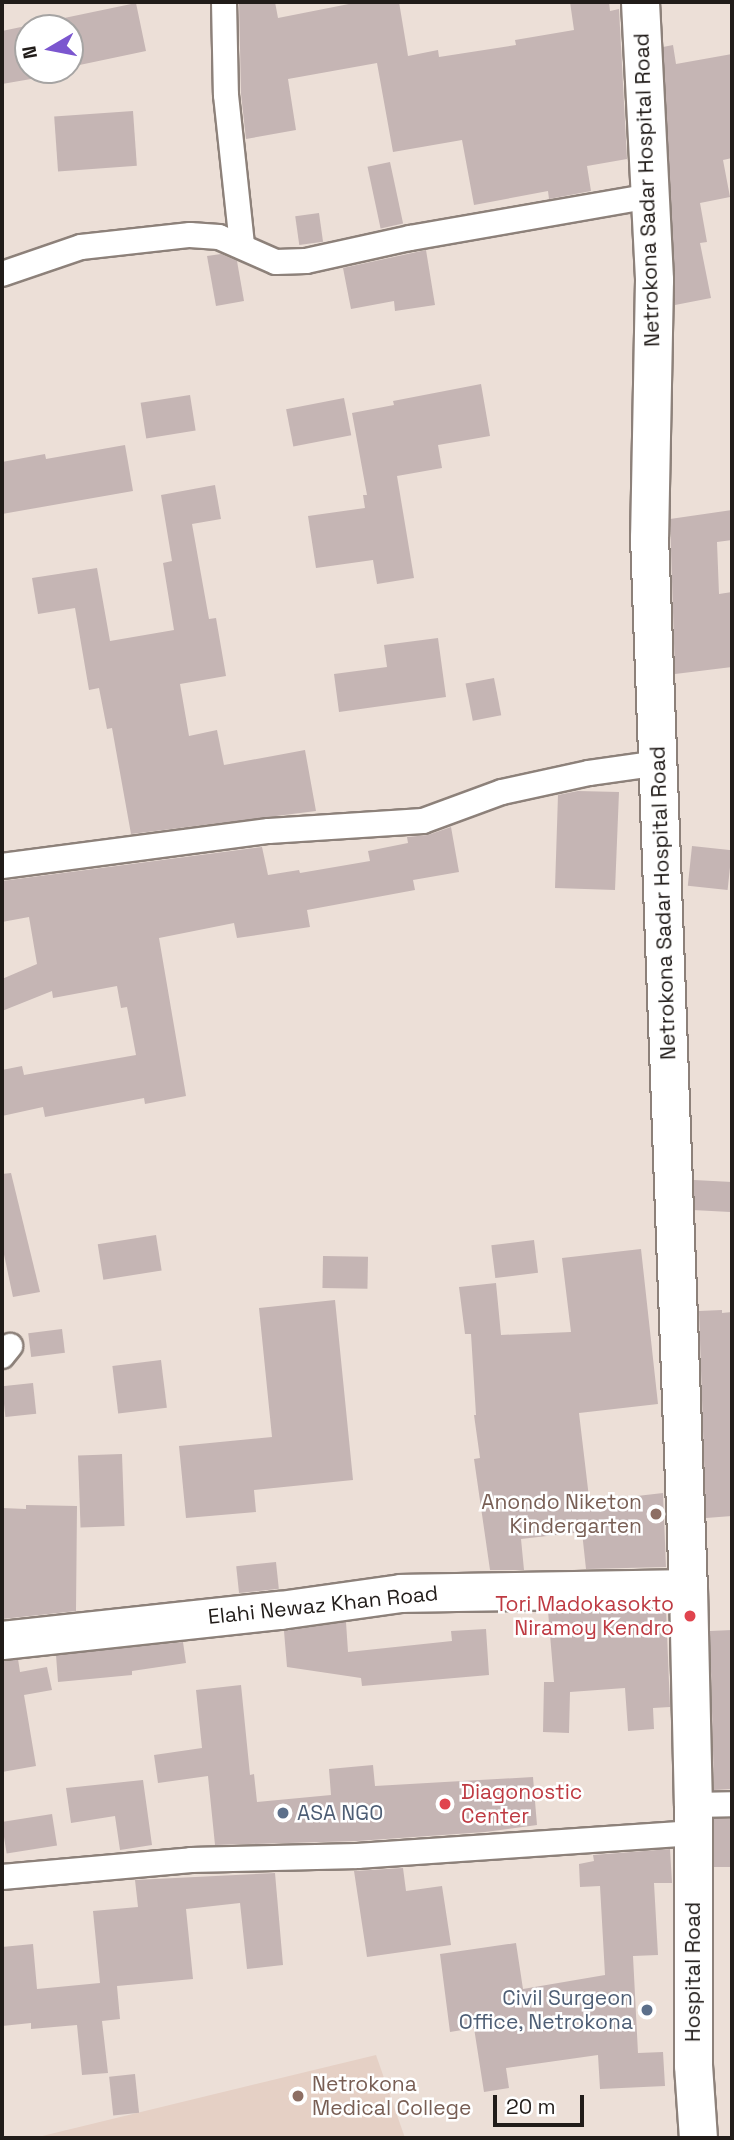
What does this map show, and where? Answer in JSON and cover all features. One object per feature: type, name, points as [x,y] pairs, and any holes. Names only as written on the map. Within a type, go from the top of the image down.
[{"type":"street","points":[[224,2],[226,95],[242,245]]},
{"type":"street","name":"Netrokona Sadar Hospital Road","points":[[640,2],[654,280],[649,536],[688,1588],[693,1819]]},
{"type":"street","points":[[2,274],[59,253],[120,241],[190,235],[219,237],[276,262],[306,261],[423,235],[650,196]]},
{"type":"street","points":[[2,866],[269,831],[423,821],[502,792],[589,773],[659,763]]},
{"type":"street","name":"Elahi Newaz Khan Road","points":[[2,1640],[280,1610],[401,1593],[688,1588]]},
{"type":"street","points":[[2,1877],[191,1860],[358,1856],[693,1819],[732,1804]]},
{"type":"street","name":"Hospital Road","points":[[693,1819],[693,2065],[698,2138]]},
{"type":"shaded area","name":"Netrokona Medical College","points":[[376,2055],[405,2138],[34,2138]]},
{"type":"building","points":[[239,2],[275,2],[278,18],[359,2],[399,2],[408,56],[438,50],[439,57],[516,45],[515,40],[574,30],[570,2],[609,2],[610,11],[619,9],[627,159],[587,166],[591,191],[549,199],[548,191],[474,205],[462,140],[393,152],[377,63],[288,79],[296,130],[246,139],[241,94]]},
{"type":"building","points":[[136,3],[146,51],[84,64],[83,14]]},
{"type":"building","points":[[14,28],[14,82],[2,84],[2,31]]},
{"type":"building","points":[[673,45],[676,64],[732,54],[732,158],[723,160],[730,197],[700,203],[707,242],[700,243],[711,298],[675,305],[663,47]]},
{"type":"building","points":[[133,111],[137,166],[58,171],[54,117]]},
{"type":"building","points":[[390,162],[403,224],[381,228],[368,167]]},
{"type":"building","points":[[319,213],[323,242],[299,245],[295,216]]},
{"type":"building","points":[[426,250],[435,305],[395,311],[394,301],[351,309],[343,268]]},
{"type":"building","points":[[221,254],[237,261],[244,301],[216,306],[207,256]]},
{"type":"building","points":[[481,384],[490,436],[438,445],[442,468],[397,476],[414,578],[377,584],[373,560],[316,568],[308,516],[365,508],[363,495],[367,495],[352,413],[394,405],[393,401]]},
{"type":"building","points":[[190,395],[196,431],[146,438],[141,403]]},
{"type":"building","points":[[344,398],[351,435],[293,447],[286,409]]},
{"type":"building","points":[[125,445],[133,491],[2,514],[2,462],[45,454],[46,459]]},
{"type":"building","points":[[215,485],[221,519],[192,524],[209,619],[216,618],[226,676],[180,684],[189,736],[217,730],[224,765],[305,750],[316,811],[131,834],[112,728],[107,729],[99,688],[89,690],[75,608],[38,614],[32,578],[97,568],[110,641],[174,630],[163,563],[172,561],[161,495]]},
{"type":"building","points":[[732,510],[732,540],[717,542],[719,594],[732,592],[732,667],[675,674],[670,519]]},
{"type":"building","points":[[438,638],[446,697],[339,712],[334,674],[387,667],[384,645]]},
{"type":"building","points":[[494,678],[501,715],[473,721],[466,684]]},
{"type":"building","points":[[578,791],[619,792],[615,890],[555,888],[558,795]]},
{"type":"building","points":[[451,827],[459,872],[413,880],[415,890],[307,910],[310,927],[237,938],[234,923],[159,938],[186,1096],[145,1104],[144,1098],[45,1117],[43,1107],[2,1116],[2,1070],[22,1066],[24,1075],[136,1055],[127,1007],[121,1008],[117,986],[53,998],[52,991],[2,1011],[2,979],[37,964],[29,917],[2,922],[2,881],[262,847],[268,875],[299,870],[300,873],[370,861],[368,851],[408,843],[407,837],[428,835]]},
{"type":"building","points":[[692,846],[732,850],[728,890],[688,886]]},
{"type":"building","points":[[11,1173],[40,1292],[13,1297],[2,1245],[2,1174]]},
{"type":"building","points":[[694,1180],[732,1182],[730,1212],[692,1210]]},
{"type":"building","points":[[156,1235],[162,1271],[103,1280],[98,1244]]},
{"type":"building","points":[[534,1240],[538,1273],[495,1278],[491,1245]]},
{"type":"building","points":[[641,1249],[658,1404],[579,1413],[590,1506],[637,1501],[637,1496],[663,1493],[666,1567],[586,1569],[582,1532],[521,1539],[524,1570],[490,1570],[474,1459],[480,1458],[474,1415],[471,1334],[465,1334],[459,1287],[496,1283],[501,1335],[571,1332],[562,1258]]},
{"type":"building","points":[[323,1256],[368,1257],[367,1289],[322,1288]]},
{"type":"building","points":[[335,1300],[353,1480],[254,1490],[256,1512],[186,1518],[179,1446],[272,1437],[259,1308]]},
{"type":"building","points":[[722,1310],[722,1313],[732,1312],[732,1516],[706,1518],[699,1311]]},
{"type":"building","points":[[62,1329],[65,1353],[31,1357],[28,1333]]},
{"type":"building","points":[[161,1360],[167,1408],[118,1414],[112,1366]]},
{"type":"building","points":[[33,1383],[36,1414],[5,1417],[2,1386]]},
{"type":"building","points":[[122,1454],[125,1526],[81,1527],[78,1456]]},
{"type":"building","points":[[26,1505],[77,1506],[76,1611],[2,1619],[2,1508],[26,1509]]},
{"type":"building","points":[[276,1562],[279,1589],[239,1593],[236,1566]]},
{"type":"building","points":[[666,1609],[670,1707],[653,1708],[654,1729],[628,1731],[625,1688],[570,1692],[569,1733],[543,1732],[544,1682],[554,1682],[548,1611]]},
{"type":"building","points":[[346,1622],[348,1652],[452,1641],[451,1631],[486,1629],[489,1675],[362,1686],[361,1678],[287,1667],[284,1631]]},
{"type":"building","points":[[732,1630],[732,1789],[714,1790],[710,1631]]},
{"type":"building","points":[[183,1642],[186,1663],[132,1671],[132,1675],[58,1682],[56,1655]]},
{"type":"building","points":[[18,1659],[20,1672],[47,1667],[52,1690],[24,1695],[36,1766],[2,1772],[2,1661]]},
{"type":"building","points":[[241,1685],[250,1775],[254,1774],[257,1802],[331,1795],[329,1769],[373,1765],[375,1786],[533,1777],[537,1825],[485,1832],[357,1841],[215,1845],[208,1776],[158,1783],[154,1755],[202,1748],[196,1690]]},
{"type":"building","points":[[143,1780],[152,1845],[120,1850],[115,1816],[71,1823],[66,1788]]},
{"type":"building","points":[[52,1814],[57,1846],[7,1854],[2,1822]]},
{"type":"building","points":[[714,1819],[732,1819],[732,1867],[714,1867]]},
{"type":"building","points":[[670,1849],[672,1883],[654,1883],[658,1955],[633,1956],[638,2053],[663,2052],[665,2086],[600,2089],[598,2055],[506,2068],[509,2088],[484,2092],[474,2028],[450,2032],[440,1954],[516,1943],[523,1989],[605,1975],[600,1886],[580,1887],[579,1864],[594,1861],[593,1855]]},
{"type":"building","points":[[403,1868],[406,1891],[442,1886],[451,1945],[367,1957],[354,1871]]},
{"type":"building","points":[[275,1873],[283,1965],[247,1969],[240,1903],[186,1909],[193,1979],[117,1986],[120,2019],[102,2021],[108,2073],[82,2075],[77,2025],[31,2029],[31,2023],[2,2026],[2,1947],[33,1944],[37,1989],[100,1983],[93,1911],[138,1907],[135,1880]]},
{"type":"building","points":[[135,2074],[139,2113],[113,2116],[109,2077]]},
{"type":"place","name":"Anondo Niketon Kindergarten","points":[[656,1514]]},
{"type":"place","name":"Tori Madokasokto Niramoy Kendro","points":[[690,1616]]},
{"type":"place","name":"Diagonostic Center","points":[[445,1804]]},
{"type":"place","name":"ASA NGO","points":[[283,1813]]},
{"type":"place","name":"Civil Surgeon Office, Netrokona","points":[[647,2010]]},
{"type":"place","name":"Netrokona Medical College","points":[[298,2096]]}]
